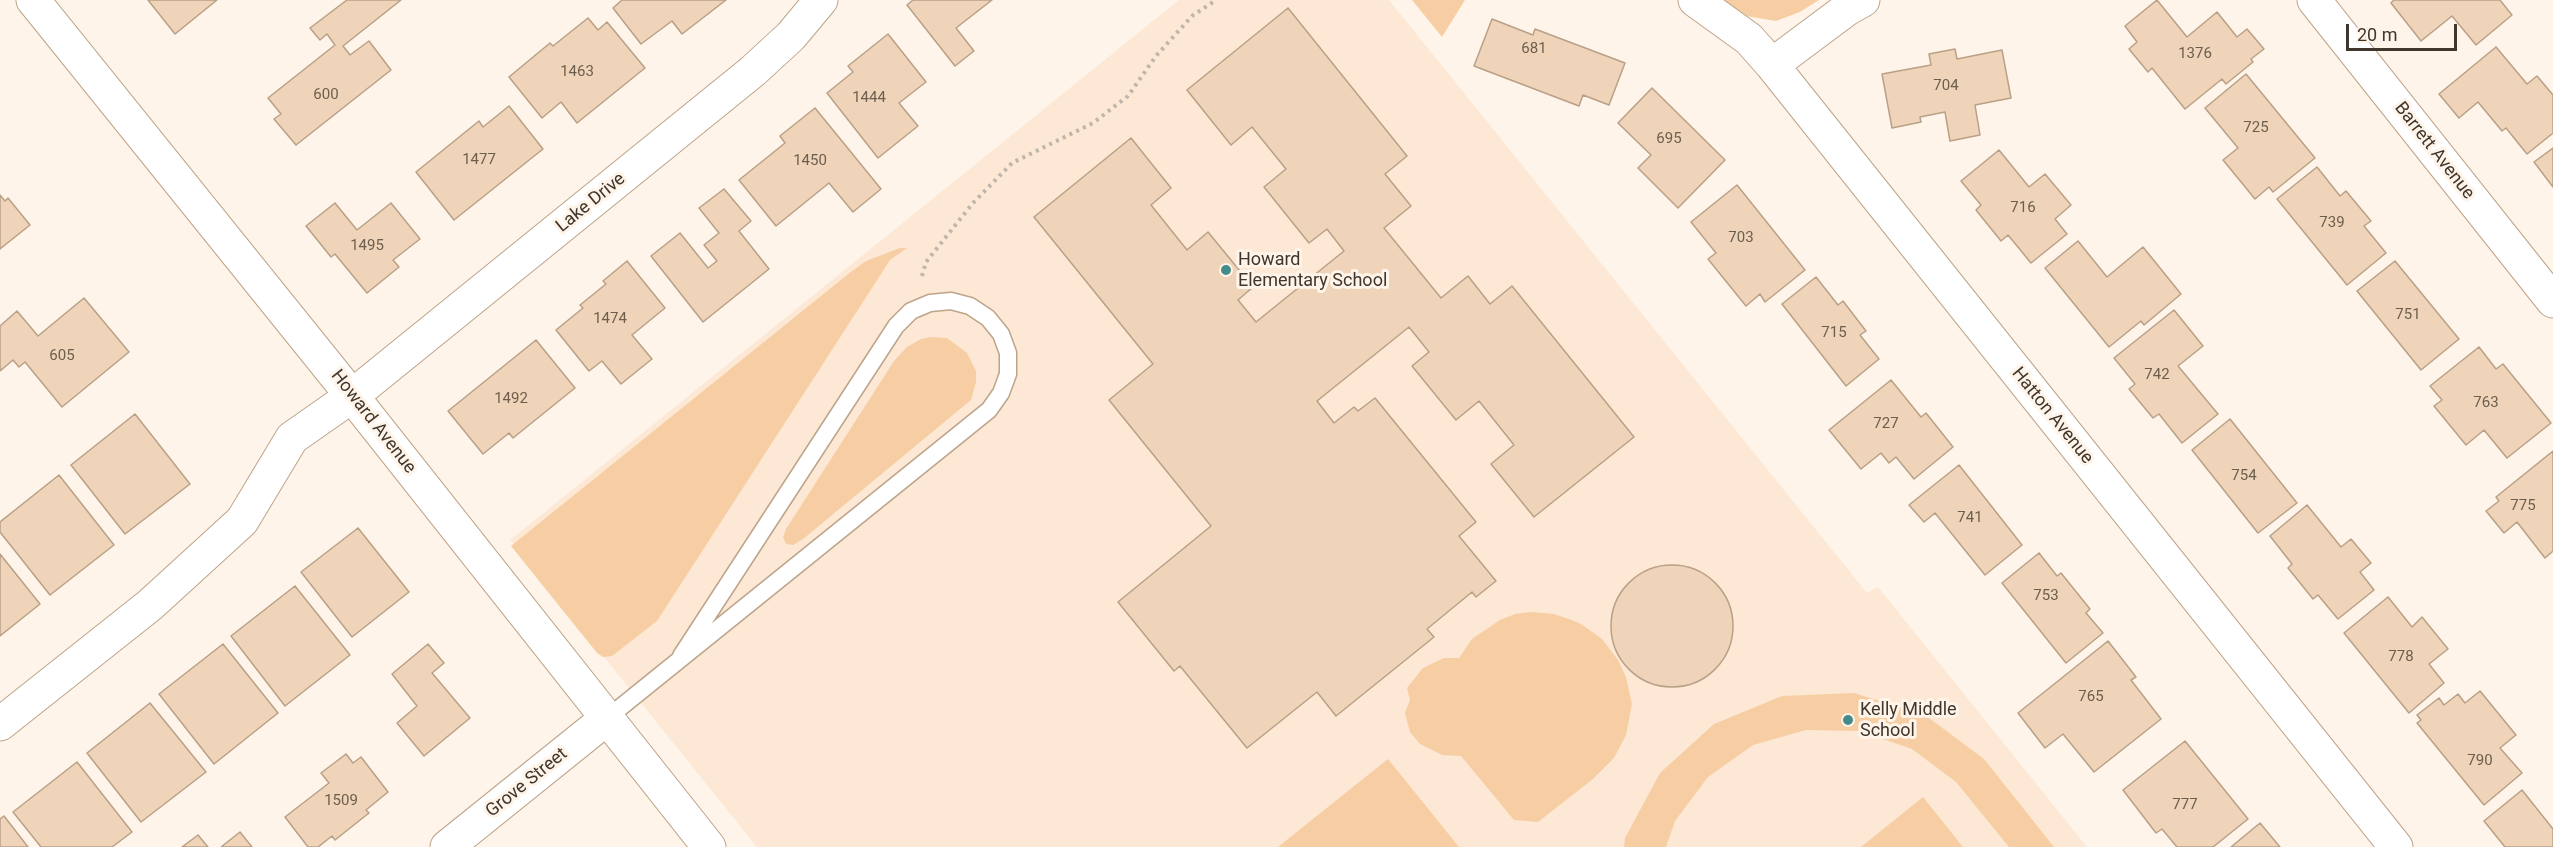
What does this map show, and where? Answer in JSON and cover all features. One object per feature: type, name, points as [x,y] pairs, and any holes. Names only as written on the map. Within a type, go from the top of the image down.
[{"type":"street","name":"Howard Avenue","points":[[33,0],[352,396],[709,847]]},
{"type":"street","name":"Lake Drive","points":[[0,724],[150,605],[242,521],[292,438],[352,396],[753,71],[790,36],[821,0]]},
{"type":"street","name":"Hatton Avenue","points":[[1695,0],[1749,39],[1772,65],[2396,847]]},
{"type":"street","points":[[1772,65],[1846,9],[1863,0]]},
{"type":"street","name":"Barrett Avenue","points":[[2314,0],[2553,301]]},
{"type":"street","name":"Grove Street","points":[[447,847],[606,719]]},
{"type":"lane","points":[[606,719],[681,656],[989,410],[1001,393],[1008,374],[1008,353],[1001,334],[988,318],[970,306],[951,301],[930,303],[911,311],[896,326],[681,656]]},
{"type":"path","points":[[911,311],[926,262],[973,203],[1012,163],[1093,123],[1128,96],[1156,56],[1192,16],[1216,0]]},
{"type":"shaded area","name":"Howard Elementary School","points":[[1179,0],[1389,0],[1867,593],[1878,587],[2087,847],[757,847],[510,540]]},
{"type":"shaded area","points":[[1412,0],[1465,0],[1442,37]]},
{"type":"shaded area","points":[[1721,0],[1819,0],[1800,12],[1776,21],[1746,16]]},
{"type":"shaded area","points":[[900,248],[907,248],[890,260],[657,621],[612,656],[603,657],[597,653],[511,546],[852,271],[866,261]]},
{"type":"shaded area","points":[[930,337],[947,338],[967,353],[976,371],[976,382],[971,400],[803,539],[793,545],[786,544],[783,537],[786,529],[894,361],[907,347]]},
{"type":"shaded area","points":[[1531,612],[1554,614],[1569,619],[1581,624],[1602,639],[1618,660],[1626,677],[1632,704],[1626,735],[1614,758],[1593,779],[1538,822],[1514,820],[1461,756],[1442,755],[1420,744],[1410,732],[1405,713],[1410,700],[1407,688],[1423,668],[1444,658],[1459,658],[1472,639],[1500,620],[1515,614]]},
{"type":"shaded area","points":[[1854,693],[1925,715],[1984,759],[2054,847],[2009,847],[1956,782],[1912,749],[1860,731],[1806,730],[1753,745],[1708,777],[1675,821],[1666,847],[1624,847],[1625,838],[1660,773],[1714,724],[1782,696]]},
{"type":"shaded area","points":[[1388,759],[1459,847],[1278,847]]},
{"type":"shaded area","points":[[1923,797],[1963,847],[1861,847]]},
{"type":"building","points":[[148,0],[217,0],[175,34]]},
{"type":"building","points":[[347,0],[401,0],[343,46],[350,55],[369,41],[391,70],[296,145],[274,119],[281,114],[268,98],[335,45],[327,34],[320,40],[310,28]]},
{"type":"building","points":[[622,0],[726,0],[682,34],[672,21],[641,44],[613,8]]},
{"type":"building","points":[[913,0],[992,0],[956,28],[974,51],[955,66],[907,5]]},
{"type":"building","points":[[2157,0],[2187,37],[2217,12],[2237,37],[2247,29],[2264,49],[2251,59],[2253,62],[2226,84],[2222,79],[2185,109],[2152,68],[2148,72],[2129,49],[2137,42],[2125,26]]},
{"type":"building","points":[[2394,0],[2500,0],[2512,15],[2476,45],[2452,16],[2421,41],[2391,3]]},
{"type":"building","points":[[1288,8],[1407,156],[1385,174],[1411,206],[1384,228],[1441,298],[1468,276],[1490,304],[1512,286],[1634,437],[1534,517],[1491,464],[1514,445],[1479,401],[1456,420],[1412,366],[1429,352],[1409,327],[1317,401],[1334,423],[1354,407],[1358,411],[1375,398],[1476,522],[1459,536],[1496,581],[1476,597],[1472,592],[1427,629],[1434,637],[1336,716],[1317,692],[1247,748],[1180,666],[1174,671],[1118,602],[1211,526],[1109,400],[1153,364],[1034,217],[1131,138],[1171,188],[1151,205],[1187,250],[1208,232],[1253,287],[1238,300],[1256,322],[1344,251],[1327,229],[1309,243],[1264,187],[1286,169],[1252,127],[1231,145],[1187,90]]},
{"type":"building","points":[[588,18],[598,30],[607,22],[645,68],[577,123],[561,102],[542,118],[509,77],[550,43],[553,46]]},
{"type":"building","points":[[1492,19],[1533,35],[1535,29],[1625,63],[1609,105],[1583,95],[1579,106],[1474,66]]},
{"type":"building","points":[[888,34],[926,82],[899,103],[918,126],[878,158],[827,93],[853,72],[848,66]]},
{"type":"building","points":[[2496,47],[2527,84],[2537,76],[2553,95],[2553,133],[2527,154],[2506,128],[2502,131],[2478,102],[2459,118],[2439,94]]},
{"type":"building","points":[[1955,49],[1957,59],[2002,50],[2011,98],[1975,105],[1980,135],[1950,141],[1945,112],[1920,117],[1921,122],[1892,128],[1882,74],[1931,65],[1929,54]]},
{"type":"building","points":[[2246,74],[2315,158],[2273,192],[2269,187],[2255,199],[2223,160],[2238,148],[2205,108]]},
{"type":"building","points":[[1652,88],[1725,160],[1678,208],[1638,168],[1651,155],[1618,123]]},
{"type":"building","points":[[509,106],[543,149],[454,220],[416,172],[479,121],[483,127]]},
{"type":"building","points":[[815,108],[881,189],[853,212],[829,183],[776,226],[739,180],[785,143],[780,136]]},
{"type":"building","points":[[2553,148],[2553,187],[2534,162]]},
{"type":"building","points":[[1999,150],[2029,187],[2045,174],[2071,205],[2055,219],[2067,234],[2031,263],[2008,235],[2001,241],[1976,210],[1981,205],[1961,181]]},
{"type":"building","points":[[2317,167],[2340,196],[2346,191],[2371,221],[2364,226],[2386,253],[2347,285],[2277,199]]},
{"type":"building","points":[[1737,185],[1805,270],[1765,302],[1760,294],[1746,306],[1708,259],[1716,253],[1691,222]]},
{"type":"building","points":[[724,189],[751,221],[739,231],[769,269],[703,322],[651,256],[680,233],[708,268],[717,261],[704,245],[719,233],[699,208]]},
{"type":"building","points":[[0,195],[5,201],[8,198],[30,225],[0,249]]},
{"type":"building","points":[[335,203],[357,230],[391,203],[420,239],[393,260],[399,267],[367,293],[335,254],[331,257],[306,226]]},
{"type":"building","points":[[2078,241],[2107,277],[2143,247],[2181,294],[2144,325],[2141,321],[2109,347],[2045,268]]},
{"type":"building","points":[[627,261],[665,308],[632,335],[652,359],[621,384],[602,361],[589,371],[556,330],[583,308],[580,305],[606,284],[603,281]]},
{"type":"building","points":[[2395,261],[2459,339],[2421,370],[2357,291]]},
{"type":"building","points":[[1816,277],[1838,305],[1843,301],[1866,331],[1860,335],[1879,359],[1846,386],[1782,304]]},
{"type":"building","points":[[84,298],[129,352],[62,407],[25,362],[19,367],[13,360],[0,371],[0,326],[17,311],[38,336]]},
{"type":"building","points":[[2174,310],[2203,346],[2178,366],[2218,414],[2182,443],[2159,414],[2153,418],[2129,389],[2135,384],[2114,358]]},
{"type":"building","points":[[536,340],[575,388],[513,438],[509,433],[483,454],[448,411]]},
{"type":"building","points":[[2479,347],[2496,369],[2503,364],[2551,423],[2507,458],[2484,430],[2466,445],[2434,406],[2442,400],[2430,386]]},
{"type":"building","points":[[1891,380],[1921,417],[1926,413],[1953,447],[1914,479],[1896,457],[1889,463],[1881,453],[1861,469],[1829,430]]},
{"type":"building","points":[[135,414],[190,484],[125,534],[71,465]]},
{"type":"building","points":[[2230,419],[2297,503],[2258,533],[2192,450]]},
{"type":"building","points":[[2553,451],[2553,551],[2545,558],[2517,522],[2504,533],[2486,511],[2499,501],[2496,497]]},
{"type":"building","points":[[1959,465],[2022,545],[1985,575],[1935,513],[1924,522],[1909,505]]},
{"type":"building","points":[[59,475],[114,545],[50,595],[0,532],[0,522]]},
{"type":"building","points":[[2307,505],[2341,547],[2351,539],[2371,563],[2360,572],[2374,590],[2338,619],[2318,595],[2313,599],[2288,568],[2292,564],[2270,536]]},
{"type":"building","points":[[358,528],[409,592],[352,637],[301,572]]},
{"type":"building","points":[[2039,553],[2057,576],[2061,573],[2090,609],[2086,613],[2103,633],[2066,663],[2002,583]]},
{"type":"building","points":[[0,554],[40,604],[0,636]]},
{"type":"building","points":[[1672,565],[1695,570],[1715,583],[1728,603],[1733,626],[1728,649],[1715,669],[1695,682],[1672,687],[1649,682],[1629,669],[1616,649],[1611,626],[1616,603],[1629,583],[1649,570]]},
{"type":"building","points":[[295,586],[350,655],[285,706],[231,636]]},
{"type":"building","points":[[2388,597],[2412,627],[2422,617],[2448,649],[2429,664],[2444,683],[2409,713],[2344,633]]},
{"type":"building","points":[[2108,641],[2136,677],[2131,680],[2161,719],[2094,772],[2063,734],[2045,748],[2018,713]]},
{"type":"building","points":[[223,644],[278,713],[214,764],[159,694]]},
{"type":"building","points":[[428,644],[444,663],[432,673],[470,718],[424,756],[397,723],[417,706],[392,674]]},
{"type":"building","points":[[2480,691],[2516,735],[2500,748],[2522,773],[2484,805],[2417,723],[2421,720],[2417,715],[2439,698],[2444,705],[2458,694],[2465,703]]},
{"type":"building","points":[[150,703],[206,772],[141,822],[87,753]]},
{"type":"building","points":[[2185,741],[2248,819],[2213,847],[2177,847],[2162,829],[2156,833],[2123,790]]},
{"type":"building","points":[[346,754],[353,763],[361,757],[388,792],[366,810],[369,813],[335,840],[332,836],[318,847],[308,847],[285,817],[329,783],[321,773]]},
{"type":"building","points":[[77,762],[132,832],[112,847],[41,847],[13,812]]},
{"type":"building","points":[[2522,790],[2553,829],[2553,847],[2505,847],[2484,821]]},
{"type":"building","points":[[4,816],[28,847],[0,847],[0,819]]},
{"type":"building","points":[[2260,823],[2280,847],[2231,847]]},
{"type":"building","points":[[240,832],[252,847],[221,847]]},
{"type":"building","points":[[198,835],[208,847],[182,847]]},
{"type":"place","name":"Howard Elementary School","points":[[1226,270]]},
{"type":"place","name":"Kelly Middle School","points":[[1848,720]]}]
